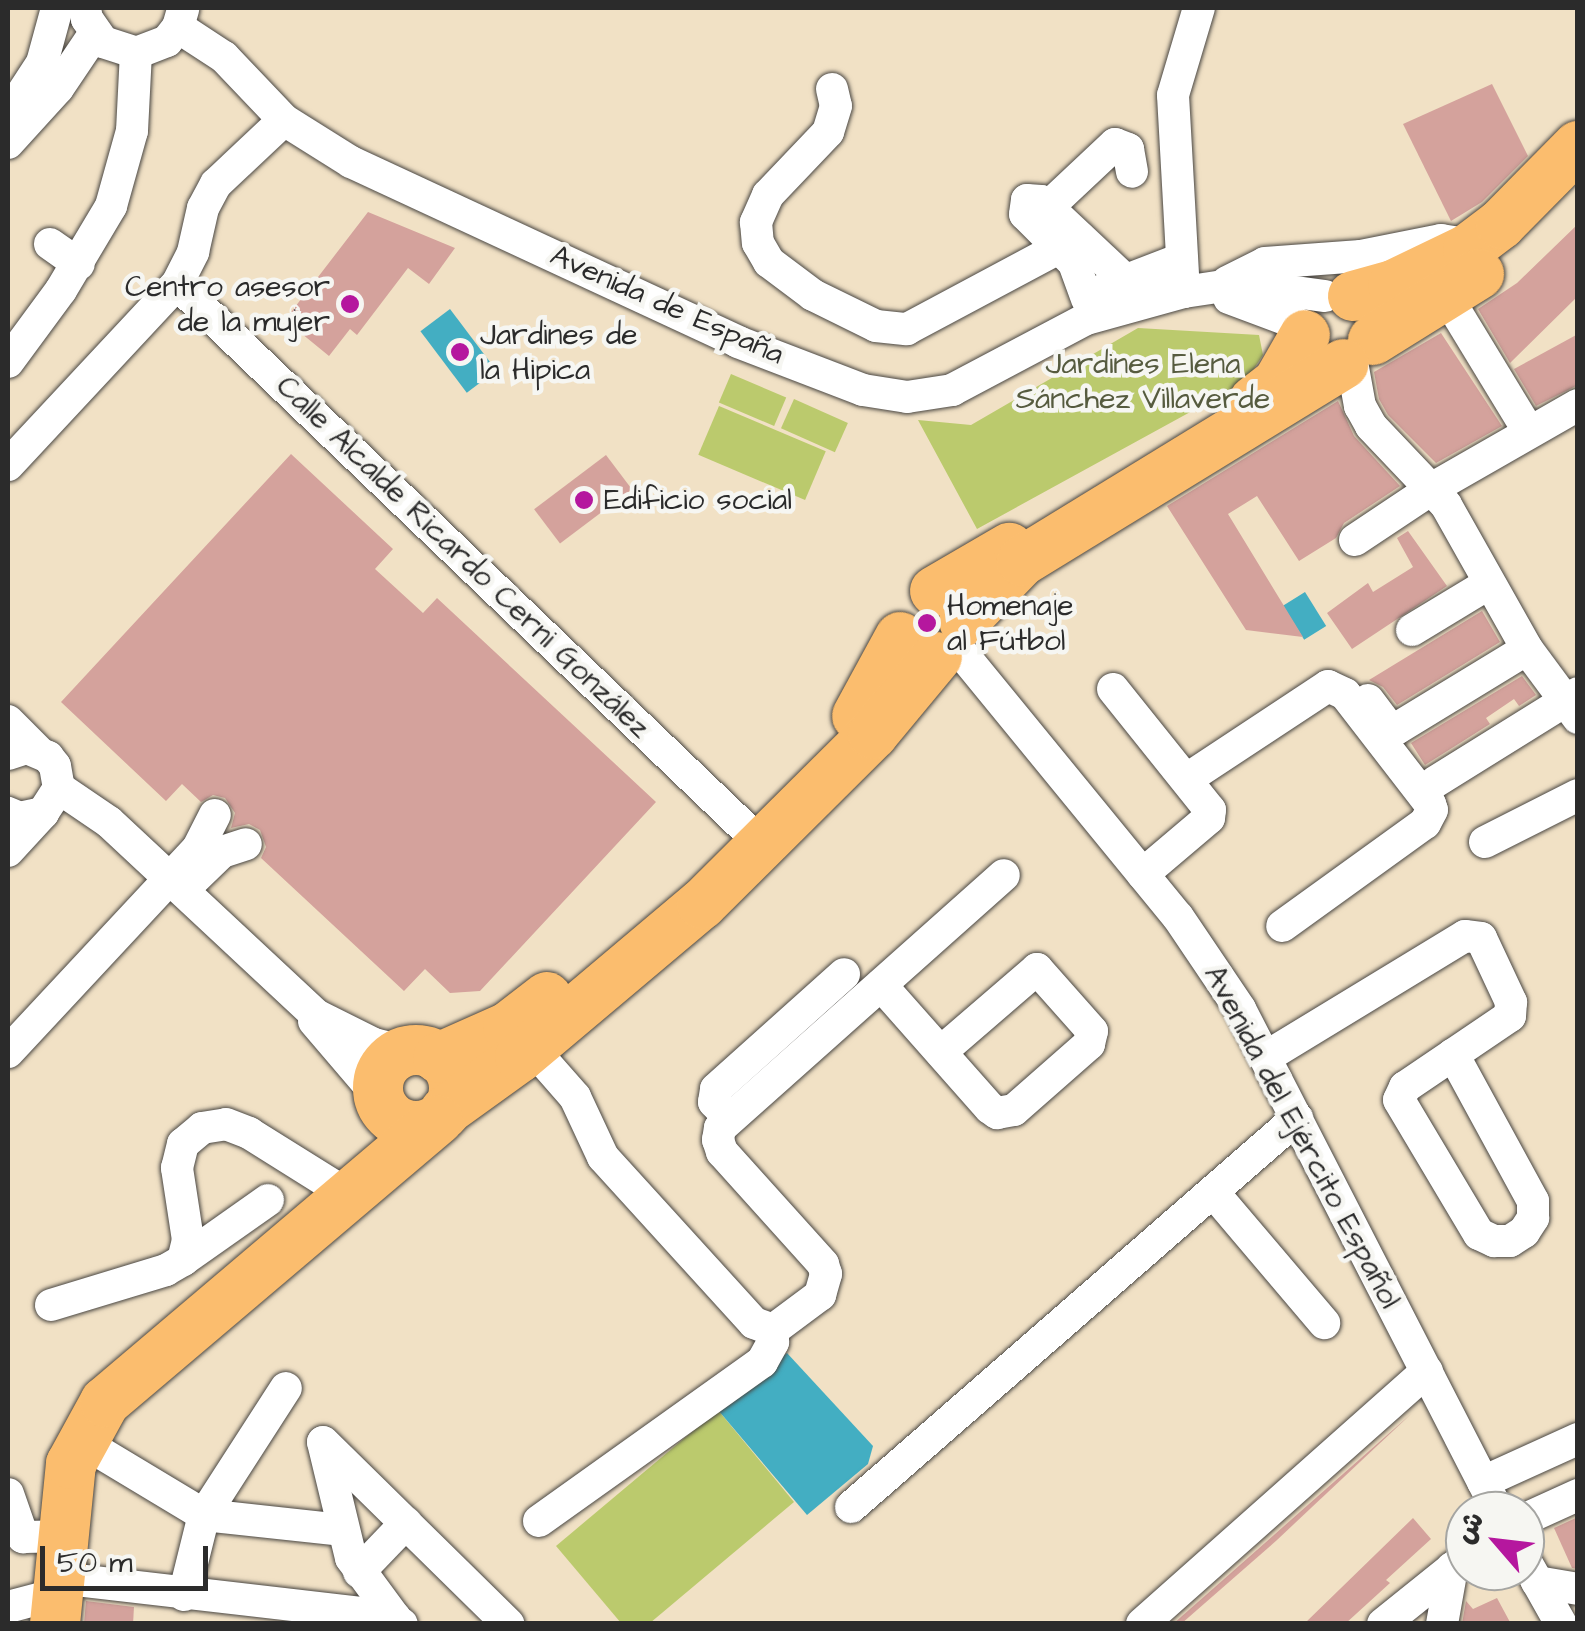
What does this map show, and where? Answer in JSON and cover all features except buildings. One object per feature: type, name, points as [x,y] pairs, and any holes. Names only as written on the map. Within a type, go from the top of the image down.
[{"type":"highway","points":[[350,1196],[372,1154],[381,1102],[380,1074],[395,1057],[422,1055],[508,1027],[610,949],[747,830],[847,730],[877,685],[1022,561],[1394,285],[1468,249],[1501,224],[1578,146]]},
{"type":"highway","points":[[1336,331],[1447,296],[1517,242],[1578,182]]},
{"type":"highway","points":[[58,1583],[71,1464],[105,1402],[441,1116],[630,967],[772,838],[873,734],[939,631]]},
{"type":"highway","points":[[381,1102],[401,1124],[426,1125],[441,1116],[454,1089],[452,1078],[422,1055]]},
{"type":"street","points":[[8,115],[42,63],[58,8]]},
{"type":"street","points":[[1198,8],[1173,96],[1181,259],[1201,290],[1265,263],[1360,256],[1441,240],[1456,241],[1468,249]]},
{"type":"street","points":[[8,143],[48,100],[90,20],[113,48],[136,53],[153,49],[180,18]]},
{"type":"street","name":"Avenida de España","points":[[180,18],[284,120],[350,162],[738,342],[863,390],[908,397],[952,390],[1116,308],[1201,290],[1336,331]]},
{"type":"street","points":[[8,362],[98,233],[122,178],[132,130],[136,53]]},
{"type":"street","points":[[832,89],[836,106],[828,132],[768,195],[756,222],[762,253],[794,282],[876,326],[907,329],[1069,243]]},
{"type":"street","points":[[8,465],[177,284],[192,252],[203,208],[216,184],[284,120]]},
{"type":"street","points":[[1087,300],[1069,243],[1048,207],[1115,144],[1128,149],[1132,172]]},
{"type":"street","points":[[1069,243],[1124,279]]},
{"type":"street","points":[[50,244],[78,264]]},
{"type":"street","points":[[1058,334],[1087,300],[1124,279],[1181,259]]},
{"type":"street","name":"Calle Alcalde Ricardo Cerni González","points":[[177,284],[747,830]]},
{"type":"street","points":[[1447,296],[1529,432]]},
{"type":"street","points":[[1336,331],[1360,406],[1371,426],[1440,497],[1505,594],[1527,648],[1573,703],[1434,782]]},
{"type":"street","points":[[1361,548],[1529,432],[1578,405]]},
{"type":"street","points":[[1440,497],[1578,424]]},
{"type":"street","points":[[1412,630],[1505,594]]},
{"type":"street","name":"Avenida del Ejército Español","points":[[939,631],[1143,874],[1210,962],[1266,1057],[1488,1491]]},
{"type":"street","points":[[1356,683],[1385,723],[1396,728],[1527,648]]},
{"type":"street","points":[[1187,779],[1328,686],[1346,694],[1430,804],[1432,810],[1425,823],[1282,926]]},
{"type":"street","points":[[1113,688],[1207,802],[1209,818],[1143,874]]},
{"type":"street","points":[[8,722],[23,752],[55,766],[51,801],[8,851]]},
{"type":"street","points":[[1484,842],[1578,794]]},
{"type":"street","points":[[8,813],[20,818],[51,801],[109,822],[291,995],[381,1102]]},
{"type":"street","points":[[176,885],[215,816]]},
{"type":"street","points":[[8,1052],[176,885],[222,852],[246,844]]},
{"type":"street","points":[[774,1330],[820,1295],[826,1274],[823,1264],[722,1152],[720,1128],[1004,875]]},
{"type":"street","points":[[1266,1057],[1473,934],[1486,945],[1512,1009],[1505,1021],[1453,1054],[1405,1086],[1399,1100],[1479,1234],[1494,1241],[1510,1240],[1524,1232],[1533,1218],[1533,1201],[1453,1054]]},
{"type":"street","points":[[881,984],[990,1108],[1006,1113],[1090,1044],[1092,1031],[1037,970],[941,1052]]},
{"type":"street","points":[[729,1118],[714,1102],[716,1089],[844,974]]},
{"type":"street","points":[[291,995],[344,1032],[422,1055]]},
{"type":"street","points":[[532,1048],[575,1097],[603,1157],[754,1323],[774,1330]]},
{"type":"street","points":[[852,1507],[1297,1118]]},
{"type":"street","points":[[183,1260],[188,1240],[177,1168],[184,1144],[202,1128],[226,1124],[249,1133],[350,1196]]},
{"type":"street","points":[[1213,1192],[1324,1322]]},
{"type":"street","points":[[51,1305],[166,1270],[268,1200]]},
{"type":"street","points":[[539,1520],[762,1362],[774,1342],[774,1330]]},
{"type":"street","points":[[1142,1624],[1427,1371]]},
{"type":"street","points":[[202,1605],[204,1515],[286,1388]]},
{"type":"street","points":[[1483,1482],[1578,1439]]},
{"type":"street","points":[[81,1441],[204,1515],[341,1530]]},
{"type":"street","points":[[396,1622],[359,1572],[341,1530],[323,1442],[508,1624]]},
{"type":"street","points":[[8,1494],[22,1536],[58,1583]]},
{"type":"street","points":[[1545,1510],[1578,1496]]},
{"type":"street","points":[[359,1572],[406,1523]]},
{"type":"street","points":[[1388,1622],[1445,1574]]},
{"type":"street","points":[[1545,1576],[1578,1589]]},
{"type":"street","points":[[8,1607],[58,1583],[202,1605],[396,1622]]},
{"type":"street","points":[[1442,1624],[1451,1591]]},
{"type":"street","points":[[1543,1591],[1561,1624]]},
{"type":"green space","name":"Jardines Elena Sánchez Villaverde","points":[[1138,328],[1259,335],[1263,355],[1245,382],[977,529],[918,420],[971,425]]},
{"type":"green space","points":[[731,374],[786,397],[774,426],[719,403]]},
{"type":"green space","points":[[794,399],[848,423],[835,452],[781,428]]},
{"type":"green space","points":[[719,406],[826,451],[805,500],[698,455]]},
{"type":"green space","points":[[718,1410],[794,1502],[650,1623],[621,1623],[556,1546]]},
{"type":"water","name":"Jardines de la Hipica","points":[[450,309],[496,370],[467,393],[420,331]]},
{"type":"water","points":[[1305,592],[1326,626],[1304,640],[1283,606]]},
{"type":"water","points":[[787,1353],[873,1446],[868,1464],[807,1515],[718,1410]]},
{"type":"place","name":"Centro asesor de la mujer","points":[[350,304]]},
{"type":"place","name":"Jardines de la Hipica","points":[[460,352]]},
{"type":"place","name":"Edificio social","points":[[584,500]]},
{"type":"place","name":"Homenaje al Fútbol","points":[[927,623]]}]
